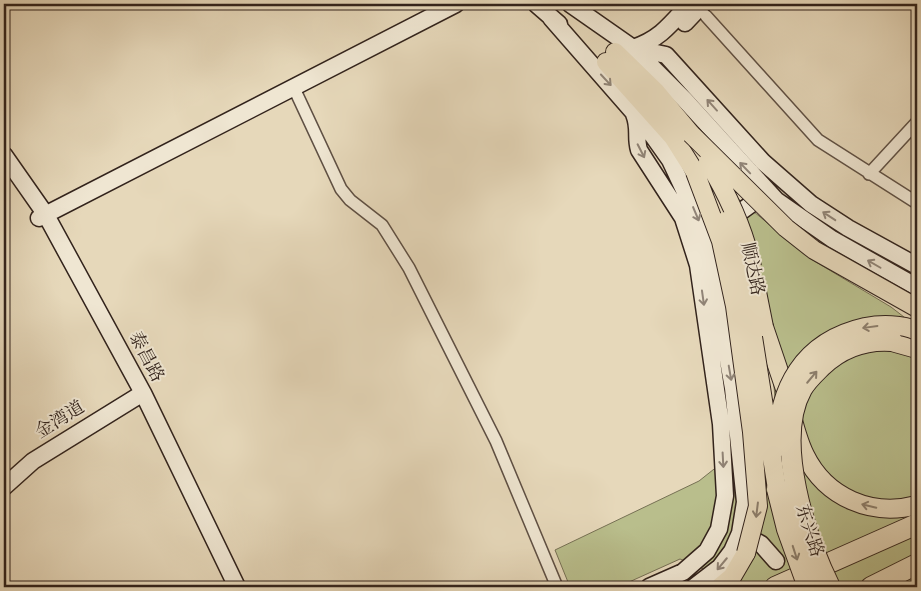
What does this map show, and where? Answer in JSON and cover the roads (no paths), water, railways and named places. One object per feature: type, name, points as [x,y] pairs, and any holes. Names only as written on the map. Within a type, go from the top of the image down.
[{"type":"highway","name":"东兴路","points":[[830,587],[815,553],[792,474],[791,448],[795,406],[802,389],[813,375],[838,353],[857,344],[876,340],[892,341],[917,348]]},
{"type":"highway","name":"东兴路","points":[[777,489],[787,530],[808,587]]},
{"type":"highway","points":[[860,550],[917,513]]},
{"type":"highway","points":[[775,587],[917,524]]},
{"type":"highway","points":[[871,587],[917,564]]},
{"type":"highway","points":[[871,587],[917,574]]},
{"type":"main road","name":"顺达路","points":[[611,57],[656,92],[691,134],[724,188],[746,238],[764,327],[801,444],[812,468],[820,478],[841,496],[868,507],[898,509],[917,505]]},
{"type":"main road","name":"顺达路","points":[[611,57],[673,137],[695,172],[714,197],[736,249],[744,280],[777,489]]},
{"type":"main road","points":[[691,134],[786,228],[814,250],[917,308]]},
{"type":"main road","points":[[695,172],[723,250],[735,306],[751,422],[758,506],[746,553],[732,577],[720,587]]},
{"type":"main road","points":[[777,489],[777,432],[781,403],[788,384],[809,356],[828,341],[851,331],[872,326],[910,328],[917,331]]},
{"type":"street","points":[[42,216],[292,86],[456,4]]},
{"type":"street","name":"顺达路","points":[[536,4],[551,18],[611,57]]},
{"type":"street","points":[[570,4],[633,48],[684,99],[776,200],[832,240],[917,287]]},
{"type":"street","name":"顺达路","points":[[570,4],[611,57]]},
{"type":"street","points":[[633,48],[651,42],[662,34],[689,4]]},
{"type":"street","points":[[917,203],[818,140],[705,10],[669,41],[664,48],[666,55],[763,162],[811,204],[848,228],[917,266]]},
{"type":"street","points":[[551,18],[630,105],[670,160],[706,237],[733,388],[745,502],[740,533],[732,551],[720,567],[694,587]]},
{"type":"street","points":[[633,48],[666,55]]},
{"type":"street","points":[[292,86],[341,189],[350,200],[382,225],[409,268],[496,441],[557,587]]},
{"type":"street","points":[[630,105],[639,126],[636,141],[639,150],[682,218],[698,265],[721,424],[725,496],[719,529],[707,551],[683,572],[649,587]]},
{"type":"street","points":[[869,174],[917,122]]},
{"type":"street","name":"泰昌路","points":[[4,155],[42,216],[237,587]]},
{"type":"street","name":"泰昌路","points":[[4,168],[42,216]]},
{"type":"street","points":[[706,237],[768,192]]},
{"type":"street","name":"泰昌路","points":[[138,396],[226,587]]},
{"type":"street","name":"金湾道","points":[[4,487],[33,461],[138,396]]},
{"type":"street","points":[[740,533],[761,544],[776,561]]}]
